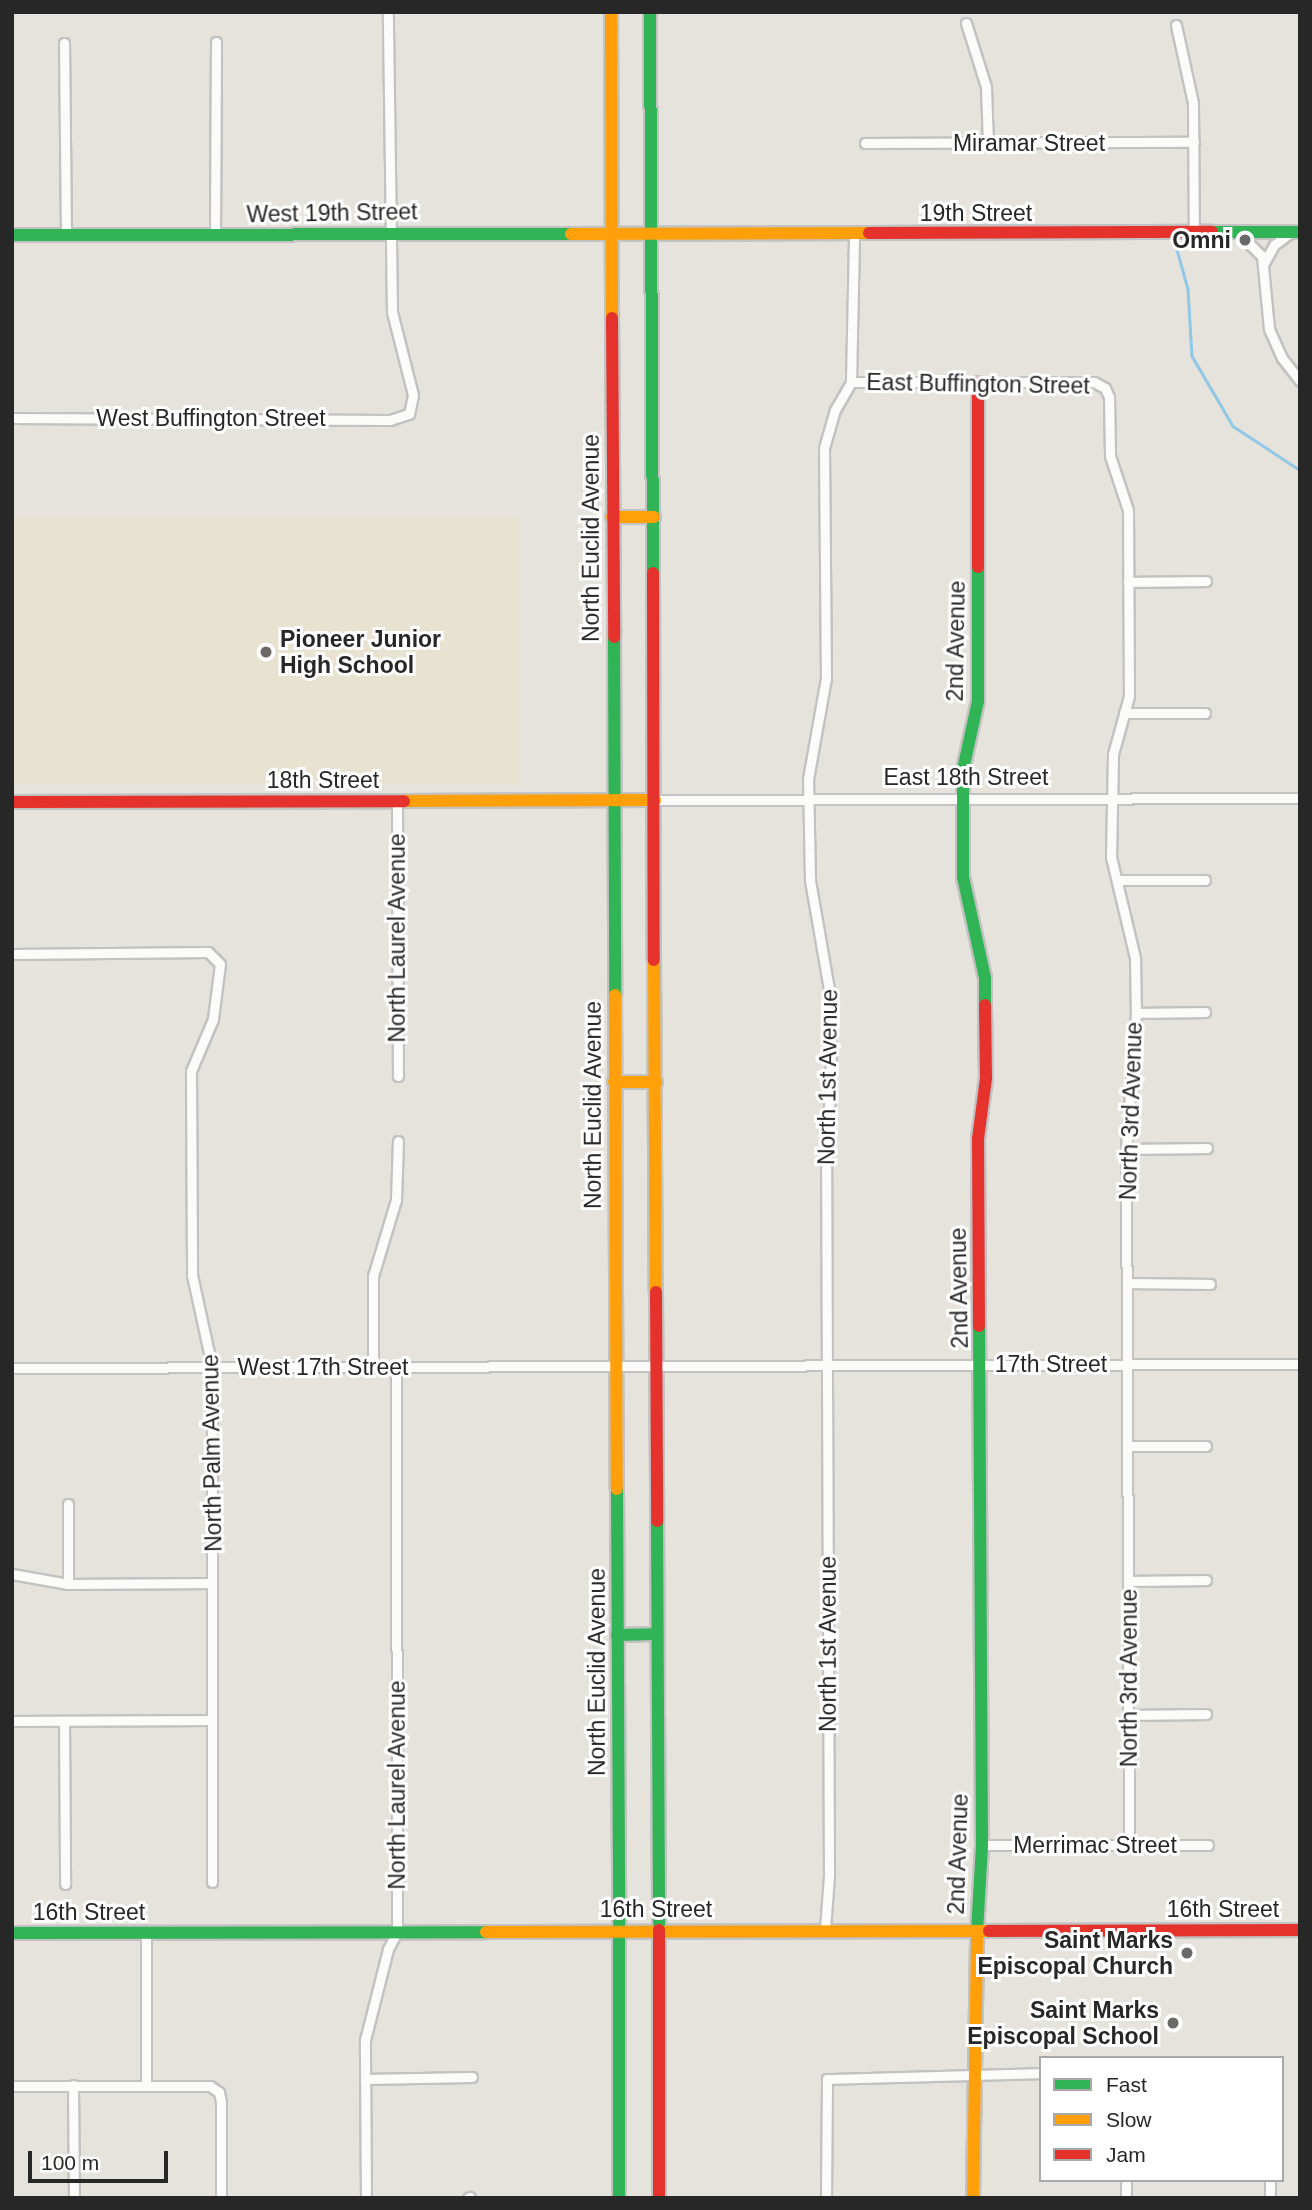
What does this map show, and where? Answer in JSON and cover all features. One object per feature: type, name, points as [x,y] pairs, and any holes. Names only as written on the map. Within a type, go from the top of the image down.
[{"type":"main road","name":"North Euclid Avenue","points":[[611,12],[619,2198]]},
{"type":"main road","points":[[650,12],[659,2198]]},
{"type":"main road","name":"19th Street","points":[[652,233],[1295,232]]},
{"type":"main road","name":"West 19th Street","points":[[12,235],[652,233]]},
{"type":"main road","name":"2nd Avenue","points":[[973,2198],[972,2078],[982,1845],[978,1139],[986,1078],[985,978],[963,877],[963,770],[978,701],[978,383]]},
{"type":"main road","points":[[612,517],[654,517]]},
{"type":"main road","name":"East 18th Street","points":[[634,800],[655,800]]},
{"type":"main road","name":"18th Street","points":[[12,802],[634,800]]},
{"type":"main road","points":[[614,1082],[656,1082]]},
{"type":"main road","points":[[617,1635],[657,1634]]},
{"type":"main road","name":"16th Street","points":[[12,1933],[825,1929],[1300,1930]]},
{"type":"street","points":[[388,12],[390,233]]},
{"type":"street","points":[[966,23],[986,87],[988,143]]},
{"type":"street","points":[[1176,24],[1191,82],[1194,233]]},
{"type":"street","points":[[215,235],[216,42]]},
{"type":"street","points":[[64,43],[66,235]]},
{"type":"street","name":"Miramar Street","points":[[865,143],[1194,142]]},
{"type":"street","points":[[1264,263],[1274,245],[1295,232]]},
{"type":"street","name":"West Buffington Street","points":[[12,418],[390,420],[409,414],[413,396],[392,312],[390,233]]},
{"type":"street","points":[[1238,233],[1256,246],[1264,263],[1269,329],[1300,381]]},
{"type":"street","name":"North 1st Avenue","points":[[825,1929],[829,1876],[826,1365],[830,995],[810,880],[808,799],[810,753],[826,678],[824,448],[835,410],[851,382],[854,234]]},
{"type":"street","name":"East Buffington Street","points":[[851,382],[1094,382],[1105,388]]},
{"type":"street","name":"North 3rd Avenue","points":[[1105,388],[1110,456],[1128,510],[1129,696],[1113,754],[1111,857],[1135,958],[1136,1013],[1126,1149],[1129,1844]]},
{"type":"street","points":[[1128,582],[1206,581]]},
{"type":"street","points":[[1124,713],[1205,713]]},
{"type":"street","name":"East 18th Street","points":[[655,800],[1300,798]]},
{"type":"street","name":"North Laurel Avenue","points":[[397,801],[398,1076]]},
{"type":"street","points":[[1117,880],[1205,880]]},
{"type":"street","name":"North Palm Avenue","points":[[12,954],[208,952],[220,964],[213,1019],[191,1071],[192,1262],[212,1367],[212,1882]]},
{"type":"street","points":[[1136,1013],[1205,1012]]},
{"type":"street","points":[[373,1367],[373,1276],[396,1200],[398,1141]]},
{"type":"street","points":[[1126,1149],[1207,1148]]},
{"type":"street","points":[[1128,1283],[1210,1284]]},
{"type":"street","name":"17th Street","points":[[635,1365],[1300,1364]]},
{"type":"street","name":"West 17th Street","points":[[12,1368],[635,1365]]},
{"type":"street","name":"North Laurel Avenue","points":[[366,2198],[365,2079],[371,2012],[388,1949],[397,1932],[396,1367]]},
{"type":"street","points":[[1129,1446],[1206,1446]]},
{"type":"street","points":[[68,1504],[68,1584]]},
{"type":"street","points":[[12,1574],[68,1584],[212,1583]]},
{"type":"street","points":[[1129,1581],[1206,1580]]},
{"type":"street","points":[[1129,1715],[1206,1714]]},
{"type":"street","points":[[12,1721],[212,1720]]},
{"type":"street","points":[[64,1721],[65,1884]]},
{"type":"street","name":"Merrimac Street","points":[[982,1845],[1208,1845]]},
{"type":"street","points":[[146,1932],[146,2086]]},
{"type":"street","points":[[827,2198],[827,2079],[972,2078],[1039,2073]]},
{"type":"street","points":[[365,2079],[472,2077]]},
{"type":"street","points":[[73,2085],[74,2198]]},
{"type":"street","points":[[12,2086],[210,2086],[219,2092],[221,2198]]},
{"type":"street","points":[[1126,2184],[1126,2198]]},
{"type":"shaded area","name":"Pioneer Junior High School","points":[[12,517],[519,517],[519,785],[12,785]]},
{"type":"waterway","points":[[1176,246],[1188,289],[1192,356],[1233,426],[1300,470]]},
{"type":"traffic: fast","points":[[650,12],[653,573]]},
{"type":"traffic: fast","points":[[1212,232],[1300,232]]},
{"type":"traffic: fast","points":[[12,235],[571,234]]},
{"type":"traffic: fast","points":[[978,567],[978,701],[963,770],[963,877],[985,978],[985,1005]]},
{"type":"traffic: fast","points":[[614,637],[615,995]]},
{"type":"traffic: fast","points":[[977,1932],[982,1845],[979,1326]]},
{"type":"traffic: fast","points":[[617,1489],[619,1930]]},
{"type":"traffic: fast","points":[[657,1521],[659,1930]]},
{"type":"traffic: fast","points":[[617,1635],[657,1634]]},
{"type":"traffic: fast","points":[[619,1930],[619,2198]]},
{"type":"traffic: fast","points":[[12,1933],[486,1932]]},
{"type":"traffic: slow","points":[[611,12],[612,318]]},
{"type":"traffic: slow","points":[[571,234],[869,233]]},
{"type":"traffic: slow","points":[[612,517],[654,517]]},
{"type":"traffic: slow","points":[[404,801],[655,800]]},
{"type":"traffic: slow","points":[[654,960],[656,1292]]},
{"type":"traffic: slow","points":[[615,995],[617,1489]]},
{"type":"traffic: slow","points":[[614,1082],[656,1082]]},
{"type":"traffic: slow","points":[[486,1932],[989,1931]]},
{"type":"traffic: slow","points":[[973,2198],[977,1932]]},
{"type":"traffic: jam","points":[[869,233],[1212,232]]},
{"type":"traffic: jam","points":[[612,318],[614,637]]},
{"type":"traffic: jam","points":[[978,383],[978,567]]},
{"type":"traffic: jam","points":[[653,573],[654,960]]},
{"type":"traffic: jam","points":[[12,802],[404,801]]},
{"type":"traffic: jam","points":[[979,1326],[978,1139],[986,1078],[985,1005]]},
{"type":"traffic: jam","points":[[656,1292],[657,1521]]},
{"type":"traffic: jam","points":[[659,1930],[659,2198]]},
{"type":"traffic: jam","points":[[989,1931],[1300,1930]]},
{"type":"place","name":"Omni","points":[[1245,240]]},
{"type":"place","name":"Pioneer Junior High School","points":[[266,652]]},
{"type":"place","name":"Saint Marks Episcopal Church","points":[[1187,1953]]},
{"type":"place","name":"Saint Marks Episcopal School","points":[[1173,2023]]}]
